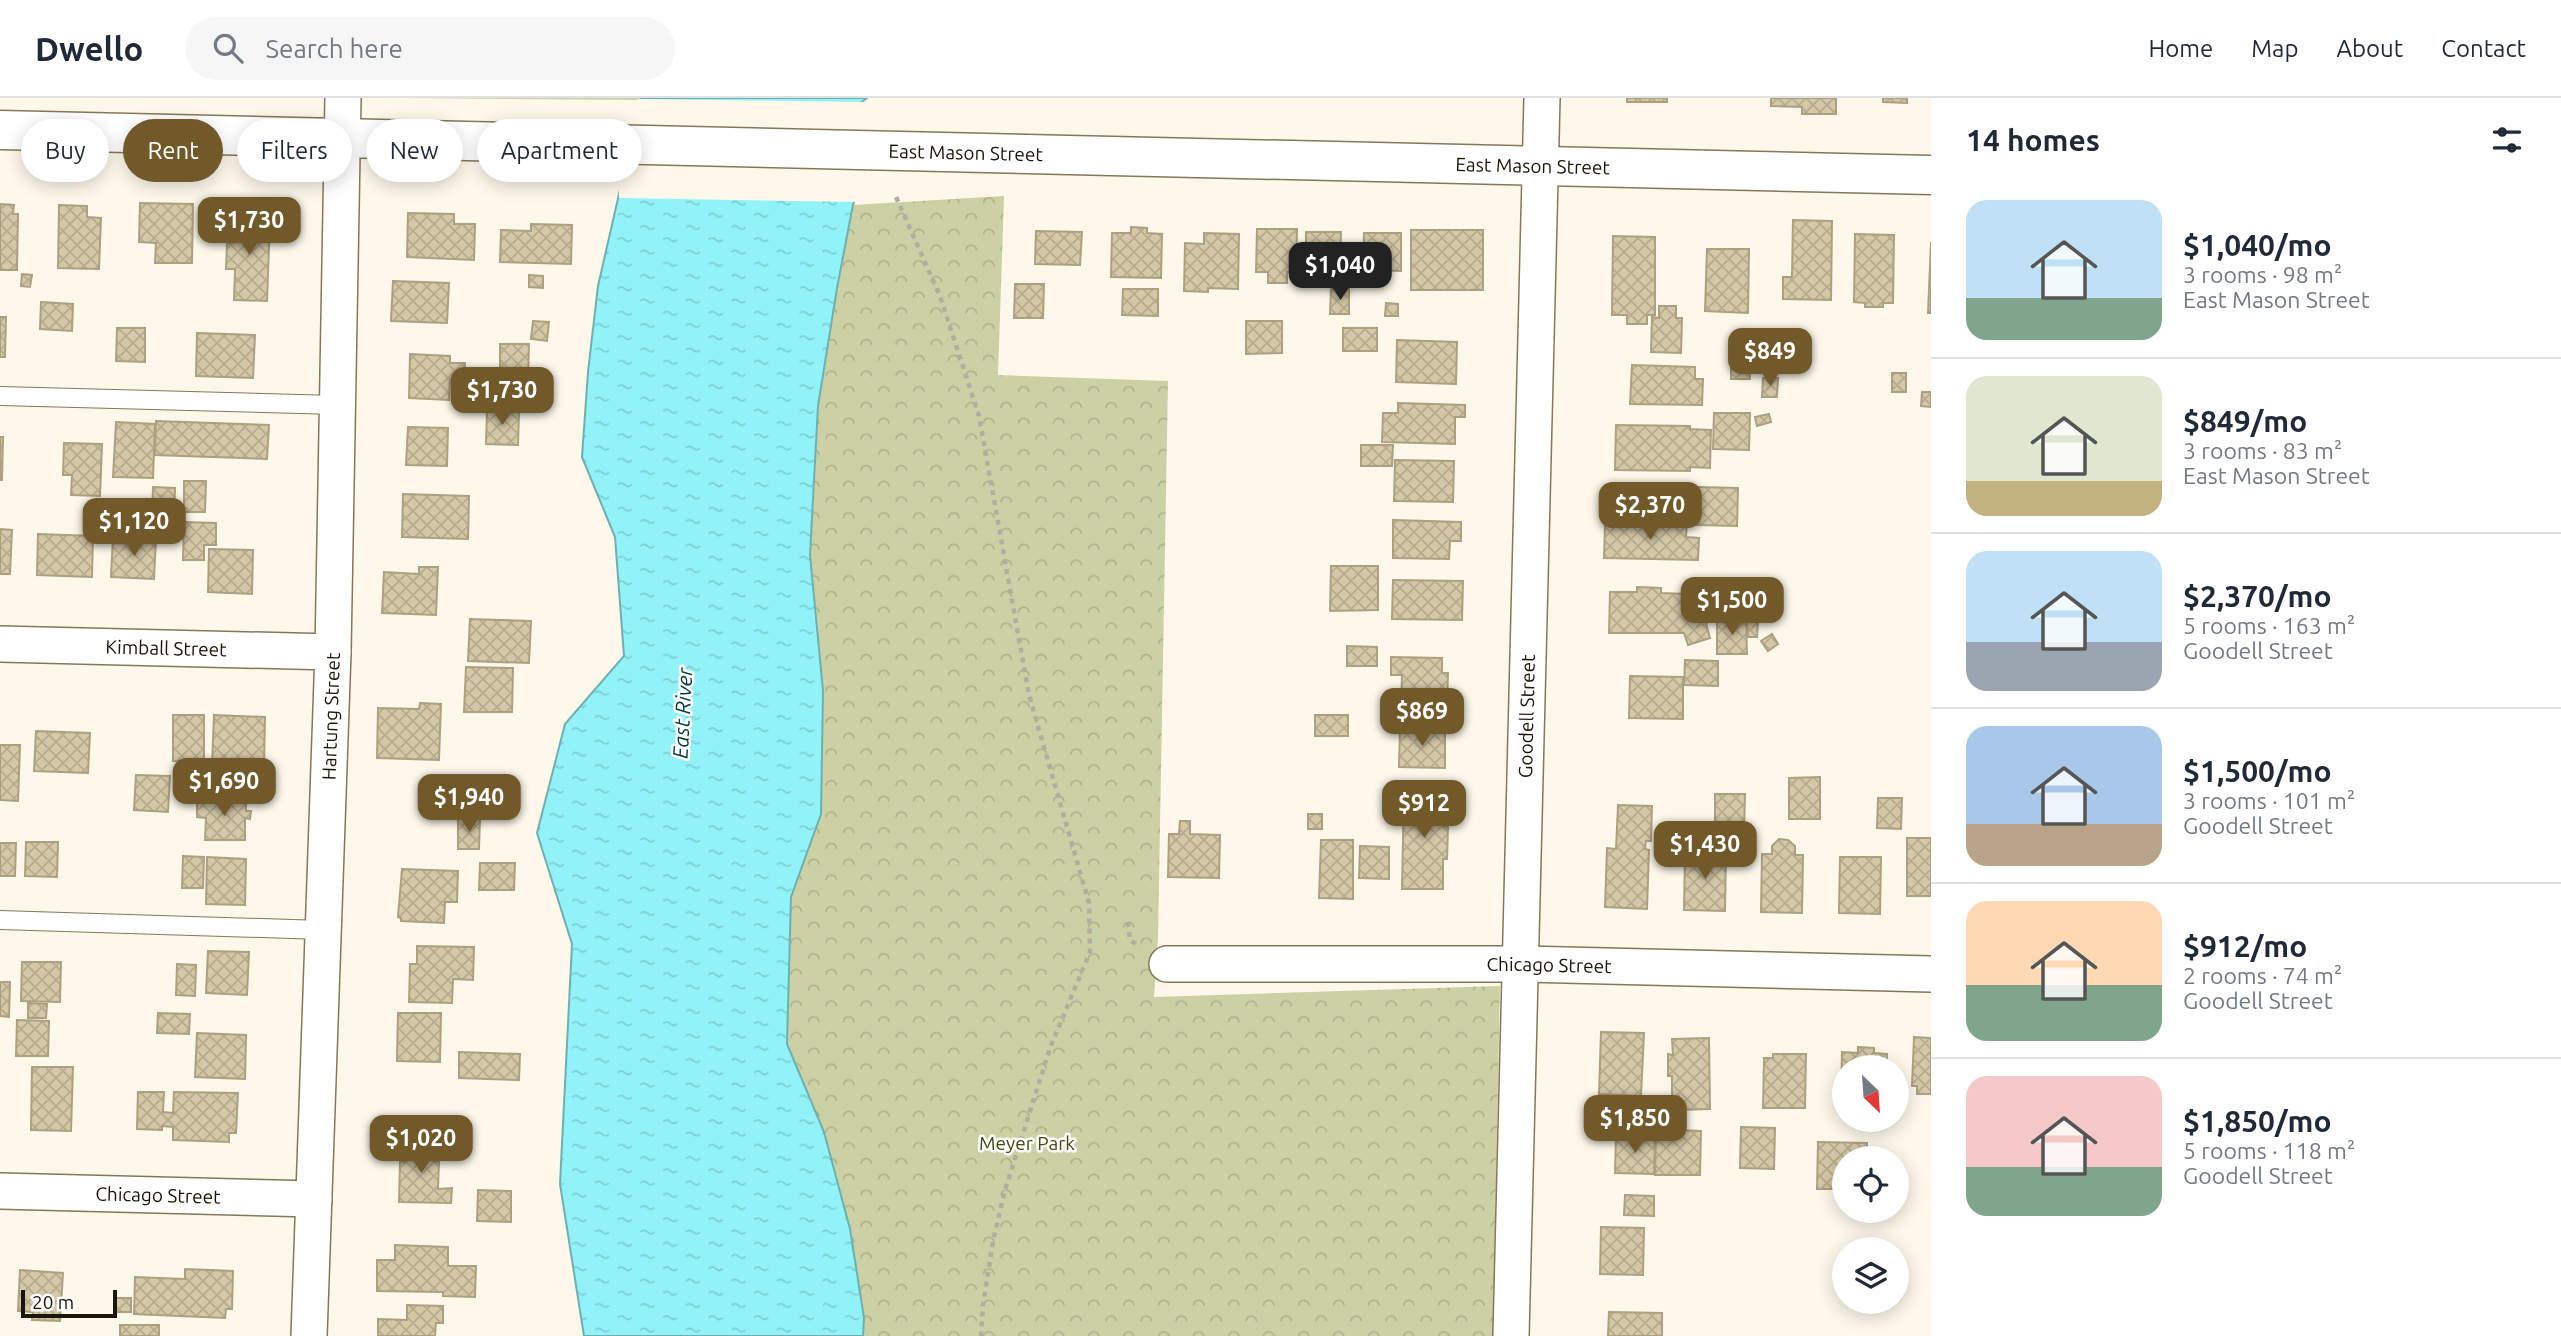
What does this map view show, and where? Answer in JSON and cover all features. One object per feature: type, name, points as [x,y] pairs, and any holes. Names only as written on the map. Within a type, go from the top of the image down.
[{"type":"main road","name":"East Mason Street","points":[[0,130],[237,136]]},
{"type":"main road","name":"East Mason Street","points":[[352,138],[1931,175]]},
{"type":"street","name":"Hartung Street","points":[[343,98],[343,119]]},
{"type":"street","name":"Goodell Street","points":[[1511,1336],[1542,98]]},
{"type":"street","name":"Hartung Street","points":[[309,1336],[333,652],[342,182]]},
{"type":"street","name":"Kimball Street","points":[[0,644],[333,652]]},
{"type":"street","name":"Chicago Street","points":[[1167,964],[1520,964],[1931,974]]},
{"type":"street","name":"Chicago Street","points":[[0,1191],[314,1199]]},
{"type":"lane","points":[[0,396],[336,405]]},
{"type":"lane","points":[[0,920],[323,930]]},
{"type":"path","points":[[896,197],[940,296],[979,416],[1029,695],[1089,903],[1090,952],[1050,1048],[1005,1190],[993,1241],[981,1336]]},
{"type":"green space","points":[[403,98],[641,98],[641,100]]},
{"type":"green space","name":"Meyer Park","points":[[1004,196],[998,375],[1168,381],[1158,938],[1154,997],[1500,986],[1493,1336],[863,1336],[864,1318],[850,1229],[824,1132],[787,1044],[791,897],[821,814],[823,691],[810,555],[818,406],[853,205]]},
{"type":"water","name":"East River","points":[[641,98],[867,98],[859,104],[871,151],[853,205],[818,406],[810,555],[823,691],[821,814],[791,897],[787,1044],[824,1132],[850,1229],[864,1318],[863,1336],[584,1336],[560,1184],[572,944],[537,833],[565,724],[624,656],[615,537],[582,457],[598,286],[622,182],[642,182],[642,119],[636,119]]},
{"type":"pier","points":[[638,99],[867,102],[863,105],[871,138],[870,163],[858,202],[619,198],[619,182],[642,182],[642,119],[633,119]]},
{"type":"building","points":[[1627,98],[1667,98],[1667,102],[1627,102]]},
{"type":"building","points":[[1771,98],[1836,98],[1836,114],[1802,114],[1802,107],[1771,106]]},
{"type":"building","points":[[1883,98],[1907,98],[1907,103],[1883,102]]},
{"type":"building","points":[[140,203],[193,204],[192,263],[155,263],[156,243],[139,242]]},
{"type":"building","points":[[0,204],[14,205],[13,214],[18,214],[17,270],[0,270]]},
{"type":"building","points":[[59,205],[87,206],[87,217],[101,218],[99,269],[58,268]]},
{"type":"building","points":[[408,213],[454,214],[454,224],[475,224],[474,260],[407,257]]},
{"type":"building","points":[[244,214],[253,214],[253,219],[270,219],[267,301],[234,300],[235,269],[226,269],[228,218],[244,218]]},
{"type":"building","points":[[1793,220],[1832,221],[1831,300],[1783,299],[1783,277],[1792,277]]},
{"type":"building","points":[[531,224],[572,225],[571,264],[500,262],[501,230],[531,231]]},
{"type":"building","points":[[1131,227],[1147,228],[1147,233],[1162,234],[1161,278],[1111,277],[1112,233],[1131,233]]},
{"type":"building","points":[[1257,229],[1297,229],[1296,272],[1287,272],[1287,283],[1268,283],[1268,272],[1256,272]]},
{"type":"building","points":[[1411,230],[1483,230],[1483,290],[1411,290]]},
{"type":"building","points":[[1036,231],[1082,232],[1080,265],[1035,264]]},
{"type":"building","points":[[1306,232],[1341,232],[1340,270],[1306,270]]},
{"type":"building","points":[[1204,233],[1239,234],[1238,289],[1208,288],[1208,292],[1184,291],[1185,243],[1204,244]]},
{"type":"building","points":[[1364,233],[1401,233],[1401,271],[1363,270]]},
{"type":"building","points":[[1855,234],[1894,235],[1893,303],[1883,303],[1883,307],[1865,307],[1865,303],[1854,302]]},
{"type":"building","points":[[1613,236],[1655,237],[1655,315],[1647,315],[1647,324],[1627,324],[1627,315],[1612,315]]},
{"type":"building","points":[[1931,242],[1931,313],[1928,313]]},
{"type":"building","points":[[1707,249],[1749,249],[1748,313],[1705,311]]},
{"type":"building","points":[[22,274],[32,275],[30,287],[21,286]]},
{"type":"building","points":[[529,275],[543,276],[543,288],[529,287]]},
{"type":"building","points":[[393,281],[449,283],[447,323],[391,321]]},
{"type":"building","points":[[1015,284],[1044,284],[1043,318],[1014,318]]},
{"type":"building","points":[[1123,289],[1158,289],[1158,316],[1122,315]]},
{"type":"building","points":[[1331,289],[1349,289],[1349,314],[1330,314]]},
{"type":"building","points":[[41,302],[73,304],[72,331],[40,329]]},
{"type":"building","points":[[1386,303],[1398,304],[1398,316],[1385,316]]},
{"type":"building","points":[[1659,306],[1676,306],[1676,318],[1682,318],[1681,353],[1651,352],[1652,317],[1659,318]]},
{"type":"building","points":[[0,317],[6,317],[5,357],[0,357]]},
{"type":"building","points":[[533,321],[549,322],[547,341],[531,339]]},
{"type":"building","points":[[1246,321],[1282,321],[1282,353],[1246,354]]},
{"type":"building","points":[[117,328],[145,328],[145,362],[116,361]]},
{"type":"building","points":[[1343,328],[1377,328],[1377,351],[1343,351]]},
{"type":"building","points":[[197,333],[255,335],[253,378],[196,376]]},
{"type":"building","points":[[1397,340],[1457,342],[1456,384],[1396,382]]},
{"type":"building","points":[[500,344],[529,344],[528,378],[500,377]]},
{"type":"building","points":[[410,354],[450,356],[450,363],[465,363],[464,380],[450,379],[449,400],[409,398]]},
{"type":"building","points":[[1731,363],[1749,363],[1750,379],[1731,379]]},
{"type":"building","points":[[1632,365],[1695,367],[1695,379],[1703,379],[1702,405],[1630,404]]},
{"type":"building","points":[[1892,373],[1906,373],[1906,392],[1892,392]]},
{"type":"building","points":[[1763,378],[1778,378],[1777,397],[1762,397]]},
{"type":"building","points":[[1922,392],[1931,392],[1931,407],[1921,406]]},
{"type":"building","points":[[1398,403],[1465,405],[1465,417],[1455,417],[1455,444],[1382,442],[1383,413],[1398,413]]},
{"type":"building","points":[[487,409],[519,411],[518,445],[486,444]]},
{"type":"building","points":[[1714,413],[1750,413],[1749,450],[1713,449]]},
{"type":"building","points":[[1769,414],[1771,422],[1757,426],[1755,417]]},
{"type":"building","points":[[156,421],[269,425],[267,459],[155,455]]},
{"type":"building","points":[[116,422],[155,424],[153,478],[113,477]]},
{"type":"building","points":[[1616,425],[1690,426],[1690,429],[1711,430],[1710,468],[1690,467],[1690,471],[1615,470]]},
{"type":"building","points":[[408,427],[448,428],[447,466],[406,465]]},
{"type":"building","points":[[0,437],[3,437],[2,480],[0,480]]},
{"type":"building","points":[[64,443],[102,444],[100,496],[71,495],[72,475],[63,475]]},
{"type":"building","points":[[1361,445],[1393,445],[1392,466],[1361,466]]},
{"type":"building","points":[[1395,460],[1454,461],[1453,502],[1394,501]]},
{"type":"building","points":[[184,481],[206,481],[205,512],[184,512]]},
{"type":"building","points":[[153,487],[175,488],[174,520],[152,519]]},
{"type":"building","points":[[1698,487],[1738,488],[1737,526],[1696,525]]},
{"type":"building","points":[[403,494],[469,496],[468,539],[402,537]]},
{"type":"building","points":[[1393,520],[1461,522],[1461,541],[1450,541],[1449,559],[1393,558]]},
{"type":"building","points":[[184,522],[216,523],[216,545],[204,545],[204,560],[183,560]]},
{"type":"building","points":[[1605,523],[1687,524],[1686,537],[1699,538],[1698,560],[1604,558]]},
{"type":"building","points":[[0,529],[12,530],[10,574],[0,574]]},
{"type":"building","points":[[38,534],[93,536],[92,577],[37,575]]},
{"type":"building","points":[[113,537],[156,538],[154,579],[111,577]]},
{"type":"building","points":[[209,549],[253,550],[252,594],[208,592]]},
{"type":"building","points":[[1331,566],[1378,566],[1378,610],[1330,611]]},
{"type":"building","points":[[419,567],[438,567],[436,615],[382,613],[384,572],[419,574]]},
{"type":"building","points":[[1393,580],[1463,581],[1462,620],[1392,619]]},
{"type":"building","points":[[1637,587],[1661,588],[1661,593],[1717,595],[1723,602],[1723,610],[1715,619],[1706,623],[1710,638],[1688,645],[1684,633],[1609,633],[1610,592],[1637,592]]},
{"type":"building","points":[[470,619],[531,621],[529,663],[468,661]]},
{"type":"building","points":[[1717,620],[1746,620],[1747,654],[1717,654]]},
{"type":"building","points":[[1747,622],[1758,622],[1757,637],[1748,637]]},
{"type":"building","points":[[1772,634],[1778,644],[1768,651],[1761,641]]},
{"type":"building","points":[[1347,646],[1377,647],[1377,666],[1347,666]]},
{"type":"building","points":[[1391,657],[1442,658],[1442,673],[1448,673],[1447,709],[1401,707],[1402,675],[1391,675]]},
{"type":"building","points":[[1685,660],[1718,661],[1718,686],[1684,685]]},
{"type":"building","points":[[466,667],[513,668],[512,712],[464,712]]},
{"type":"building","points":[[1630,676],[1683,677],[1683,719],[1629,718]]},
{"type":"building","points":[[420,703],[441,704],[439,760],[377,758],[378,708],[419,709]]},
{"type":"building","points":[[173,715],[204,715],[204,762],[173,761]]},
{"type":"building","points":[[214,715],[265,717],[264,765],[212,764]]},
{"type":"building","points":[[1315,715],[1348,715],[1348,736],[1315,736]]},
{"type":"building","points":[[1400,727],[1445,728],[1445,768],[1399,767]]},
{"type":"building","points":[[36,731],[90,733],[88,773],[34,771]]},
{"type":"building","points":[[0,745],[20,745],[18,801],[0,800]]},
{"type":"building","points":[[136,775],[170,776],[168,812],[134,810]]},
{"type":"building","points":[[1820,777],[1820,819],[1789,819],[1789,778]]},
{"type":"building","points":[[1404,789],[1444,790],[1443,826],[1448,827],[1447,859],[1443,859],[1443,889],[1402,889]]},
{"type":"building","points":[[1715,794],[1745,794],[1744,833],[1715,832]]},
{"type":"building","points":[[197,797],[246,799],[246,811],[251,811],[250,819],[245,818],[245,840],[205,840],[206,818],[197,817]]},
{"type":"building","points":[[1878,798],[1902,798],[1901,829],[1877,828]]},
{"type":"building","points":[[1618,805],[1652,806],[1651,841],[1646,841],[1645,849],[1649,850],[1647,909],[1605,907],[1607,848],[1616,849]]},
{"type":"building","points":[[1308,814],[1322,814],[1322,829],[1308,829]]},
{"type":"building","points":[[458,818],[480,819],[479,849],[458,849]]},
{"type":"building","points":[[1180,821],[1190,821],[1190,834],[1220,835],[1219,878],[1168,877],[1169,834],[1179,834]]},
{"type":"building","points":[[1907,838],[1931,838],[1931,896],[1907,896]]},
{"type":"building","points":[[1779,839],[1788,840],[1795,846],[1795,855],[1803,855],[1802,913],[1761,912],[1762,854],[1772,854],[1772,846]]},
{"type":"building","points":[[1321,840],[1353,840],[1353,899],[1319,898]]},
{"type":"building","points":[[26,842],[58,842],[57,877],[25,876]]},
{"type":"building","points":[[0,843],[16,843],[15,876],[0,876]]},
{"type":"building","points":[[1360,846],[1389,847],[1389,879],[1359,878]]},
{"type":"building","points":[[1685,852],[1726,853],[1725,911],[1684,910]]},
{"type":"building","points":[[183,856],[204,857],[203,888],[182,888]]},
{"type":"building","points":[[207,857],[246,859],[245,905],[206,904]]},
{"type":"building","points":[[1840,857],[1881,857],[1880,914],[1839,913]]},
{"type":"building","points":[[480,863],[515,863],[514,890],[479,890]]},
{"type":"building","points":[[402,869],[458,871],[457,902],[445,902],[444,923],[401,921],[398,917]]},
{"type":"building","points":[[417,946],[474,947],[473,980],[453,979],[452,1003],[409,1002],[410,964],[417,964]]},
{"type":"building","points":[[208,951],[249,952],[247,995],[206,993]]},
{"type":"building","points":[[22,962],[61,962],[60,1002],[21,1001]]},
{"type":"building","points":[[177,964],[196,965],[195,996],[176,995]]},
{"type":"building","points":[[0,982],[10,982],[9,1017],[0,1016]]},
{"type":"building","points":[[28,1003],[47,1004],[46,1018],[28,1018]]},
{"type":"building","points":[[158,1013],[190,1014],[189,1034],[157,1033]]},
{"type":"building","points":[[398,1013],[441,1013],[440,1062],[397,1061]]},
{"type":"building","points":[[17,1020],[49,1021],[48,1056],[16,1056]]},
{"type":"building","points":[[1601,1032],[1644,1033],[1641,1096],[1599,1094]]},
{"type":"building","points":[[197,1033],[246,1035],[245,1079],[195,1077]]},
{"type":"building","points":[[1914,1037],[1931,1038],[1931,1094],[1917,1094],[1917,1086],[1912,1086]]},
{"type":"building","points":[[1709,1038],[1710,1109],[1679,1110],[1679,1096],[1672,1096],[1672,1076],[1668,1076],[1668,1054],[1673,1055],[1672,1039]]},
{"type":"building","points":[[1858,1047],[1874,1048],[1874,1053],[1887,1055],[1842,1055],[1842,1052],[1858,1053]]},
{"type":"building","points":[[459,1052],[520,1054],[519,1080],[459,1078]]},
{"type":"building","points":[[1773,1054],[1806,1054],[1805,1108],[1763,1108],[1764,1058],[1773,1058]]},
{"type":"building","points":[[32,1067],[73,1067],[71,1131],[31,1130]]},
{"type":"building","points":[[138,1092],[164,1092],[163,1112],[173,1113],[174,1092],[238,1093],[236,1133],[229,1133],[229,1142],[173,1140],[173,1127],[162,1126],[162,1130],[137,1129]]},
{"type":"building","points":[[1741,1127],[1775,1128],[1774,1169],[1740,1168]]},
{"type":"building","points":[[1656,1129],[1701,1131],[1700,1175],[1655,1175]]},
{"type":"building","points":[[1616,1136],[1655,1137],[1654,1174],[1615,1173]]},
{"type":"building","points":[[405,1139],[435,1140],[434,1162],[439,1162],[438,1189],[452,1188],[451,1203],[399,1202],[400,1162],[404,1162]]},
{"type":"building","points":[[1818,1142],[1867,1143],[1867,1146],[1832,1146],[1832,1189],[1817,1189]]},
{"type":"building","points":[[478,1190],[511,1191],[511,1222],[477,1221]]},
{"type":"building","points":[[1625,1195],[1654,1196],[1654,1216],[1624,1215]]},
{"type":"building","points":[[1601,1227],[1644,1228],[1643,1275],[1600,1274]]},
{"type":"building","points":[[395,1245],[448,1247],[448,1266],[476,1266],[475,1297],[443,1296],[443,1292],[377,1291],[377,1260],[395,1260]]},
{"type":"building","points":[[185,1269],[233,1271],[232,1309],[226,1309],[225,1318],[134,1314],[135,1277],[185,1279]]},
{"type":"building","points":[[20,1270],[63,1273],[60,1321],[32,1320],[33,1312],[18,1311]]},
{"type":"building","points":[[116,1298],[131,1298],[131,1312],[116,1312]]},
{"type":"building","points":[[407,1305],[443,1306],[443,1323],[436,1323],[435,1336],[378,1336],[378,1319],[407,1320]]},
{"type":"building","points":[[1609,1312],[1662,1313],[1662,1336],[1608,1336]]},
{"type":"building","points":[[120,1325],[159,1325],[159,1336],[120,1336]]}]
